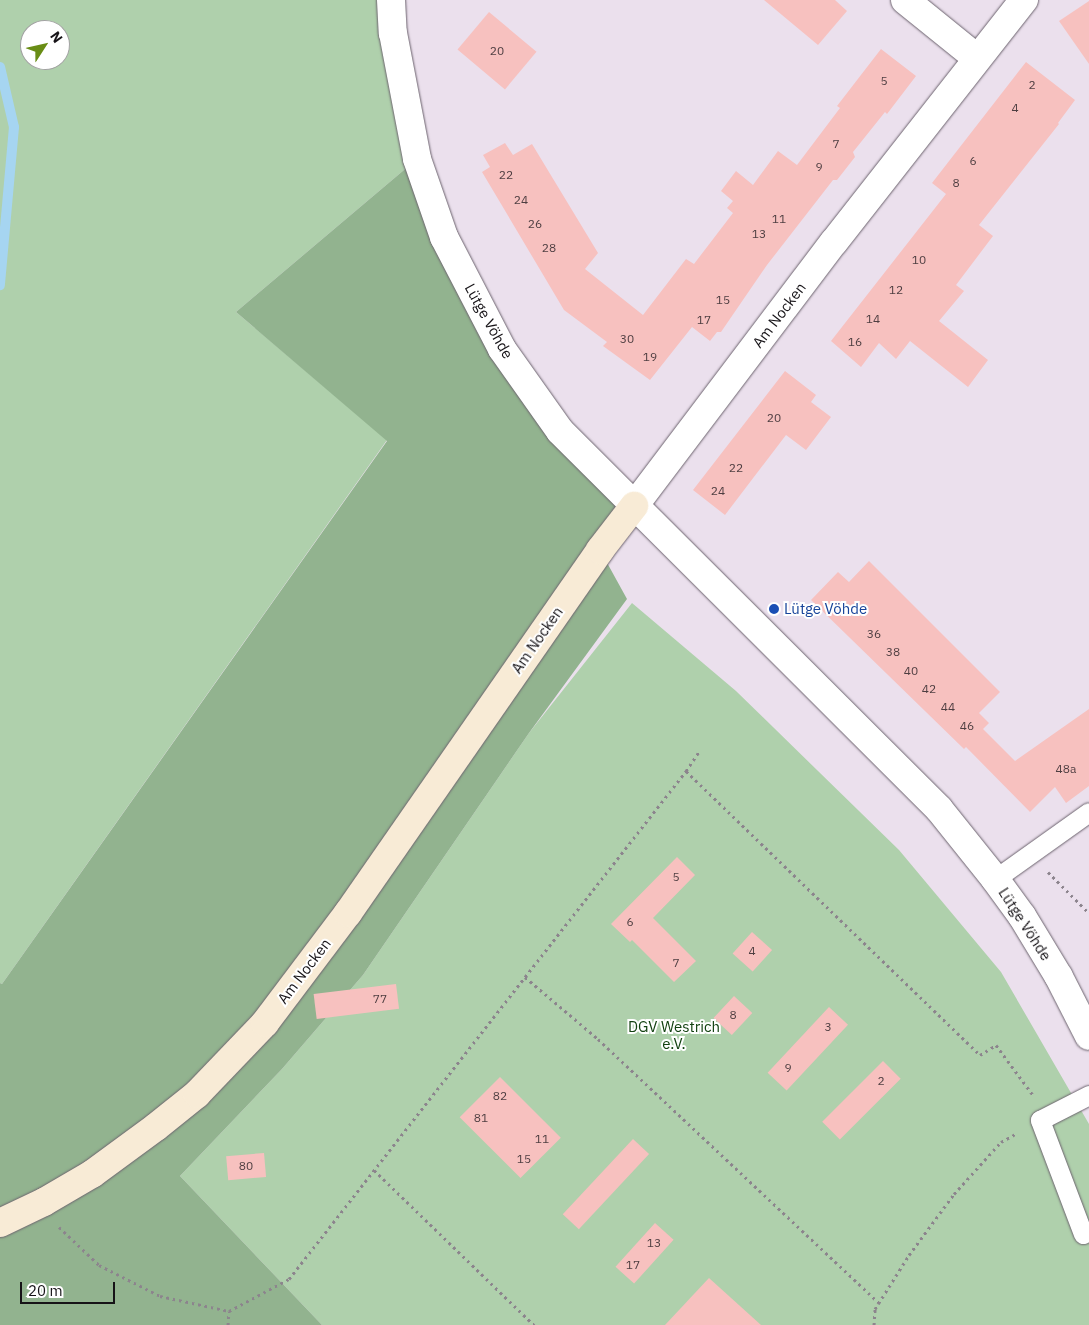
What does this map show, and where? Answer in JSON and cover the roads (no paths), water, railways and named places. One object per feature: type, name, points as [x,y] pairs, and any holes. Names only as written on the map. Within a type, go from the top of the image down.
[{"type":"street","name":"Lütge Vöhde","points":[[391,0],[392,33],[417,158],[444,237],[508,357],[560,431],[939,810],[995,879],[1022,916],[1059,977],[1089,1036]]},
{"type":"street","points":[[906,0],[977,58]]},
{"type":"street","name":"Am Nocken","points":[[0,1223],[44,1202],[92,1174],[156,1127],[197,1094],[265,1023],[348,913],[600,550],[977,58],[1024,0]]},
{"type":"lane","points":[[995,879],[1089,812]]},
{"type":"lane","points":[[1083,1234],[1044,1117],[1089,1095]]},
{"type":"waterway","points":[[0,67],[14,127],[0,285]]},
{"type":"place","name":"Lütge Vöhde","points":[[774,609]]},
{"type":"park label","name":"DGV Westrich e.V.","points":[[674,1034]]}]
